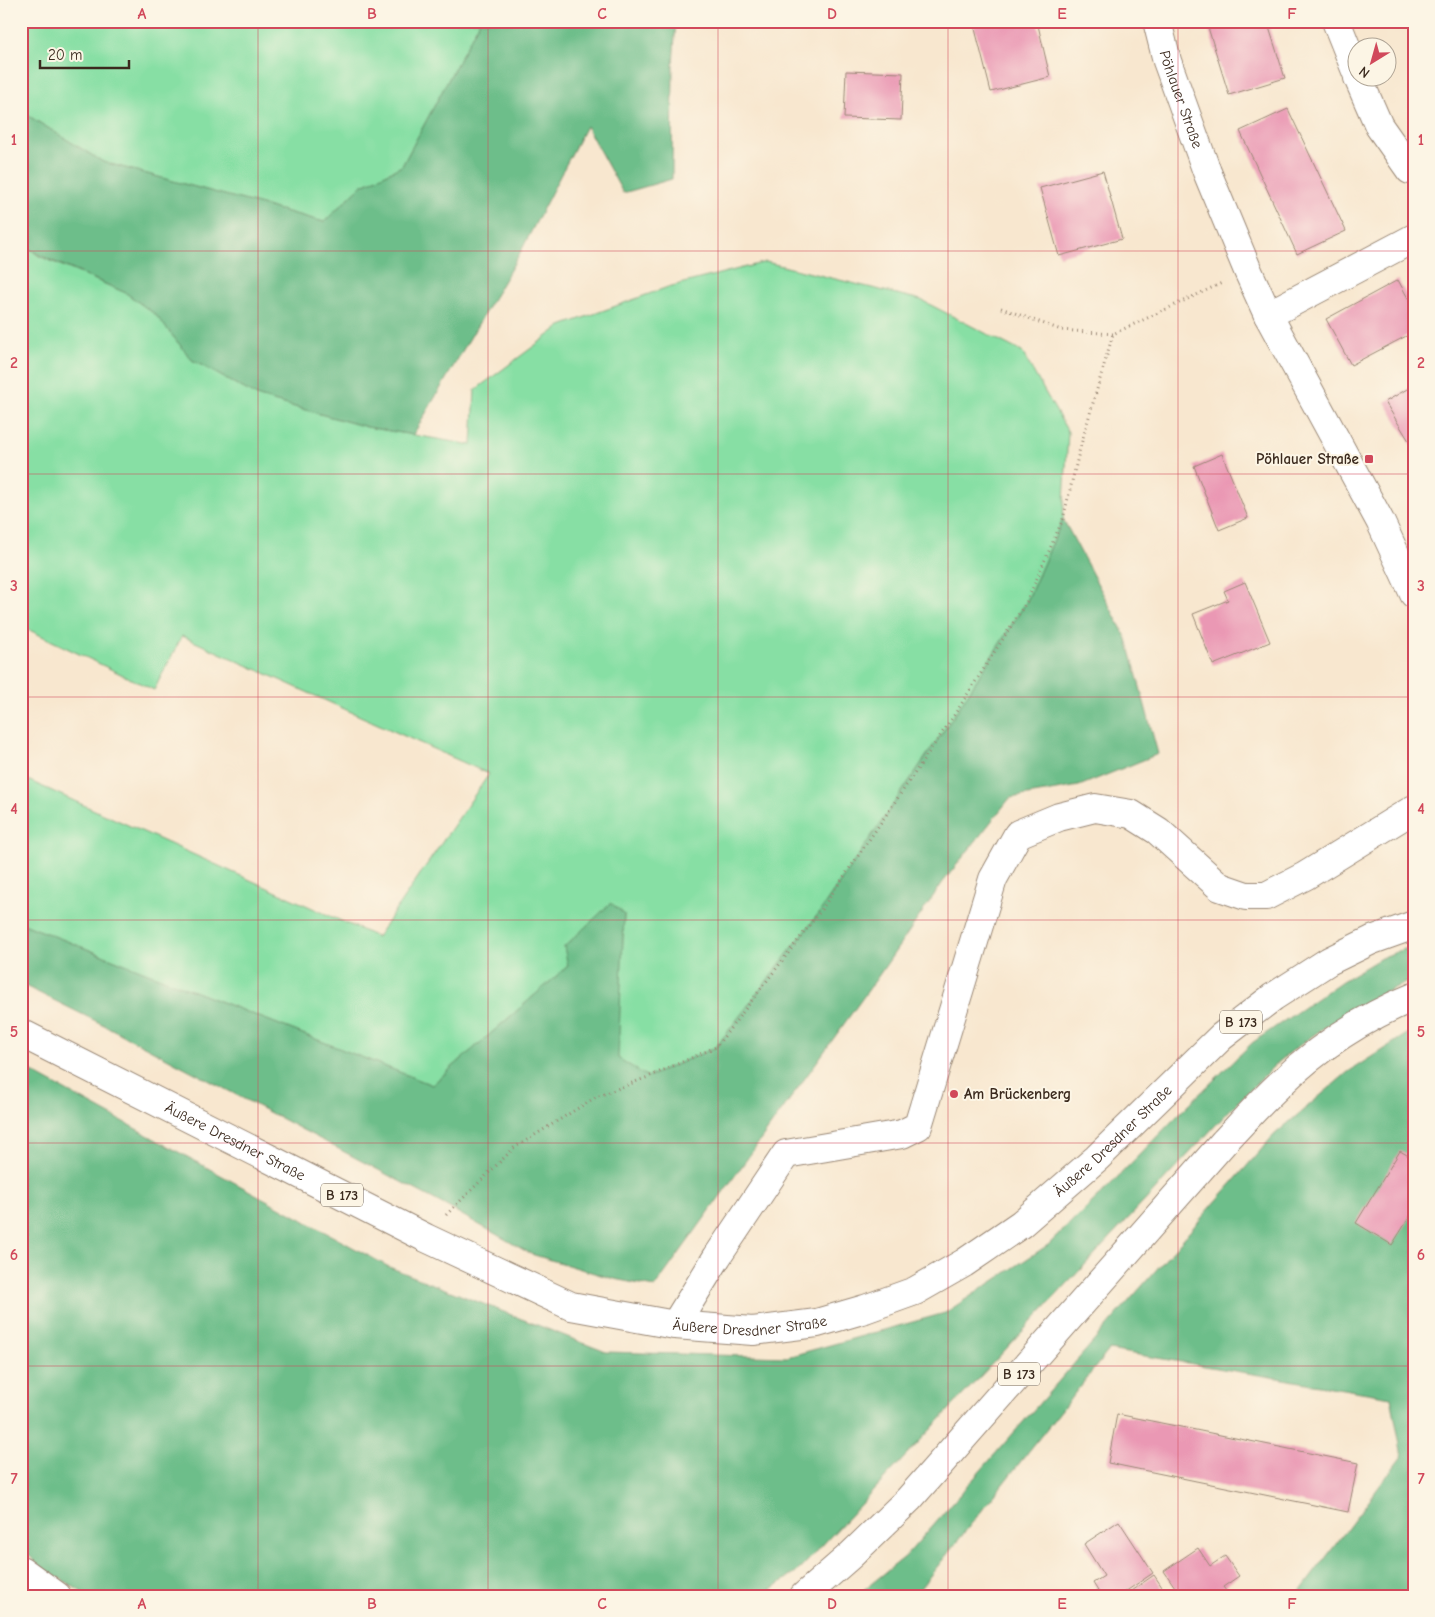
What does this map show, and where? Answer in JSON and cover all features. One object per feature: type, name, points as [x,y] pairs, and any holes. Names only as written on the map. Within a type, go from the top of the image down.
[{"type":"main road","name":"Pöhlauer Straße","points":[[1157,21],[1168,61],[1207,172],[1248,271],[1268,315],[1380,521],[1414,594]]},
{"type":"main road","points":[[1336,21],[1348,52]]},
{"type":"main road","points":[[1363,88],[1379,126],[1410,170]]},
{"type":"main road","points":[[1268,315],[1414,238]]},
{"type":"main road","points":[[675,1325],[690,1299],[786,1154],[902,1134],[918,1126],[993,879],[1018,834],[1059,817],[1095,808],[1130,814],[1158,831],[1220,887],[1246,896],[1266,896],[1305,876],[1414,809]]},
{"type":"main road","name":"Äußere Dresdner Straße","points":[[21,1033],[426,1238],[571,1306],[675,1325],[752,1331],[817,1323],[865,1310],[915,1291],[964,1263],[1021,1224],[1097,1158],[1220,1038],[1273,997],[1328,961],[1372,940],[1414,926]]},
{"type":"main road","name":"B 173","points":[[804,1596],[852,1555],[909,1499],[1224,1142],[1278,1085],[1322,1049],[1353,1028],[1369,1018],[1414,997]]},
{"type":"main road","points":[[21,1570],[56,1596]]},
{"type":"path","points":[[1001,308],[1061,330],[1113,334],[1248,271]]},
{"type":"path","points":[[426,1238],[454,1206],[514,1148],[596,1097],[716,1048],[818,913],[948,725],[1027,601],[1063,519],[1083,439],[1113,334]]},
{"type":"green space","points":[[21,21],[480,21],[402,166],[361,186],[324,222],[103,162],[27,115],[21,110]]},
{"type":"green space","points":[[480,21],[676,21],[673,65],[672,179],[623,193],[586,126],[520,253],[413,435],[367,427],[259,397],[192,360],[156,315],[126,293],[39,255],[21,242],[21,110],[103,162],[324,222],[361,186],[402,166]]},
{"type":"green space","points":[[21,242],[39,256],[126,293],[156,315],[192,360],[259,397],[367,427],[472,445],[475,390],[561,326],[668,287],[766,262],[921,300],[1022,352],[1068,432],[1063,519],[1027,601],[953,717],[819,913],[716,1047],[648,1077],[617,1058],[624,914],[568,966],[432,1085],[21,923],[21,777],[377,937],[489,774],[182,636],[154,690],[21,626]]},
{"type":"green space","points":[[1063,519],[1127,639],[1158,754],[1079,786],[1010,798],[943,882],[877,978],[655,1287],[614,1279],[531,1254],[439,1202],[106,1026],[21,984],[21,923],[432,1085],[568,966],[564,947],[611,903],[624,914],[618,1058],[648,1077],[716,1047],[819,913],[953,717],[1027,601]]},
{"type":"green space","points":[[1414,945],[1414,979],[1341,1017],[1307,1039],[1275,1065],[1229,1111],[800,1569],[762,1596],[88,1596],[37,1564],[21,1546],[21,1066],[389,1267],[606,1352],[787,1357],[945,1313],[1048,1245],[1252,1043],[1342,981],[1381,958]]},
{"type":"green space","points":[[1414,1032],[1413,1596],[1297,1596],[1402,1456],[1391,1397],[1109,1350],[914,1596],[856,1596],[906,1556],[1274,1135],[1348,1072],[1407,1034]]},
{"type":"building","points":[[973,21],[1037,21],[1050,77],[991,92]]},
{"type":"building","points":[[1206,21],[1267,21],[1285,78],[1229,95]]},
{"type":"building","points":[[846,71],[903,73],[901,120],[844,118]]},
{"type":"building","points":[[1288,109],[1346,231],[1297,254],[1240,131]]},
{"type":"building","points":[[1103,171],[1122,239],[1059,256],[1040,188]]},
{"type":"building","points":[[1398,280],[1414,309],[1414,332],[1351,365],[1326,319]]},
{"type":"building","points":[[1414,385],[1414,449],[1385,402]]},
{"type":"building","points":[[1222,454],[1248,518],[1219,530],[1194,466]]},
{"type":"building","points":[[1245,582],[1270,642],[1213,665],[1193,614],[1228,600],[1224,591]]},
{"type":"building","points":[[1400,1151],[1414,1159],[1414,1210],[1392,1245],[1356,1223]]},
{"type":"building","points":[[1117,1414],[1358,1463],[1348,1512],[1108,1463]]},
{"type":"building","points":[[1119,1521],[1153,1573],[1119,1596],[1101,1596],[1093,1583],[1104,1576],[1084,1544]]},
{"type":"building","points":[[1198,1548],[1210,1566],[1225,1556],[1239,1576],[1223,1587],[1230,1596],[1181,1596],[1164,1571]]},
{"type":"building","points":[[1154,1575],[1168,1596],[1130,1596],[1128,1593]]},
{"type":"place","name":"Pöhlauer Straße","points":[[1369,459]]},
{"type":"place","name":"Am Brückenberg","points":[[954,1094]]}]
